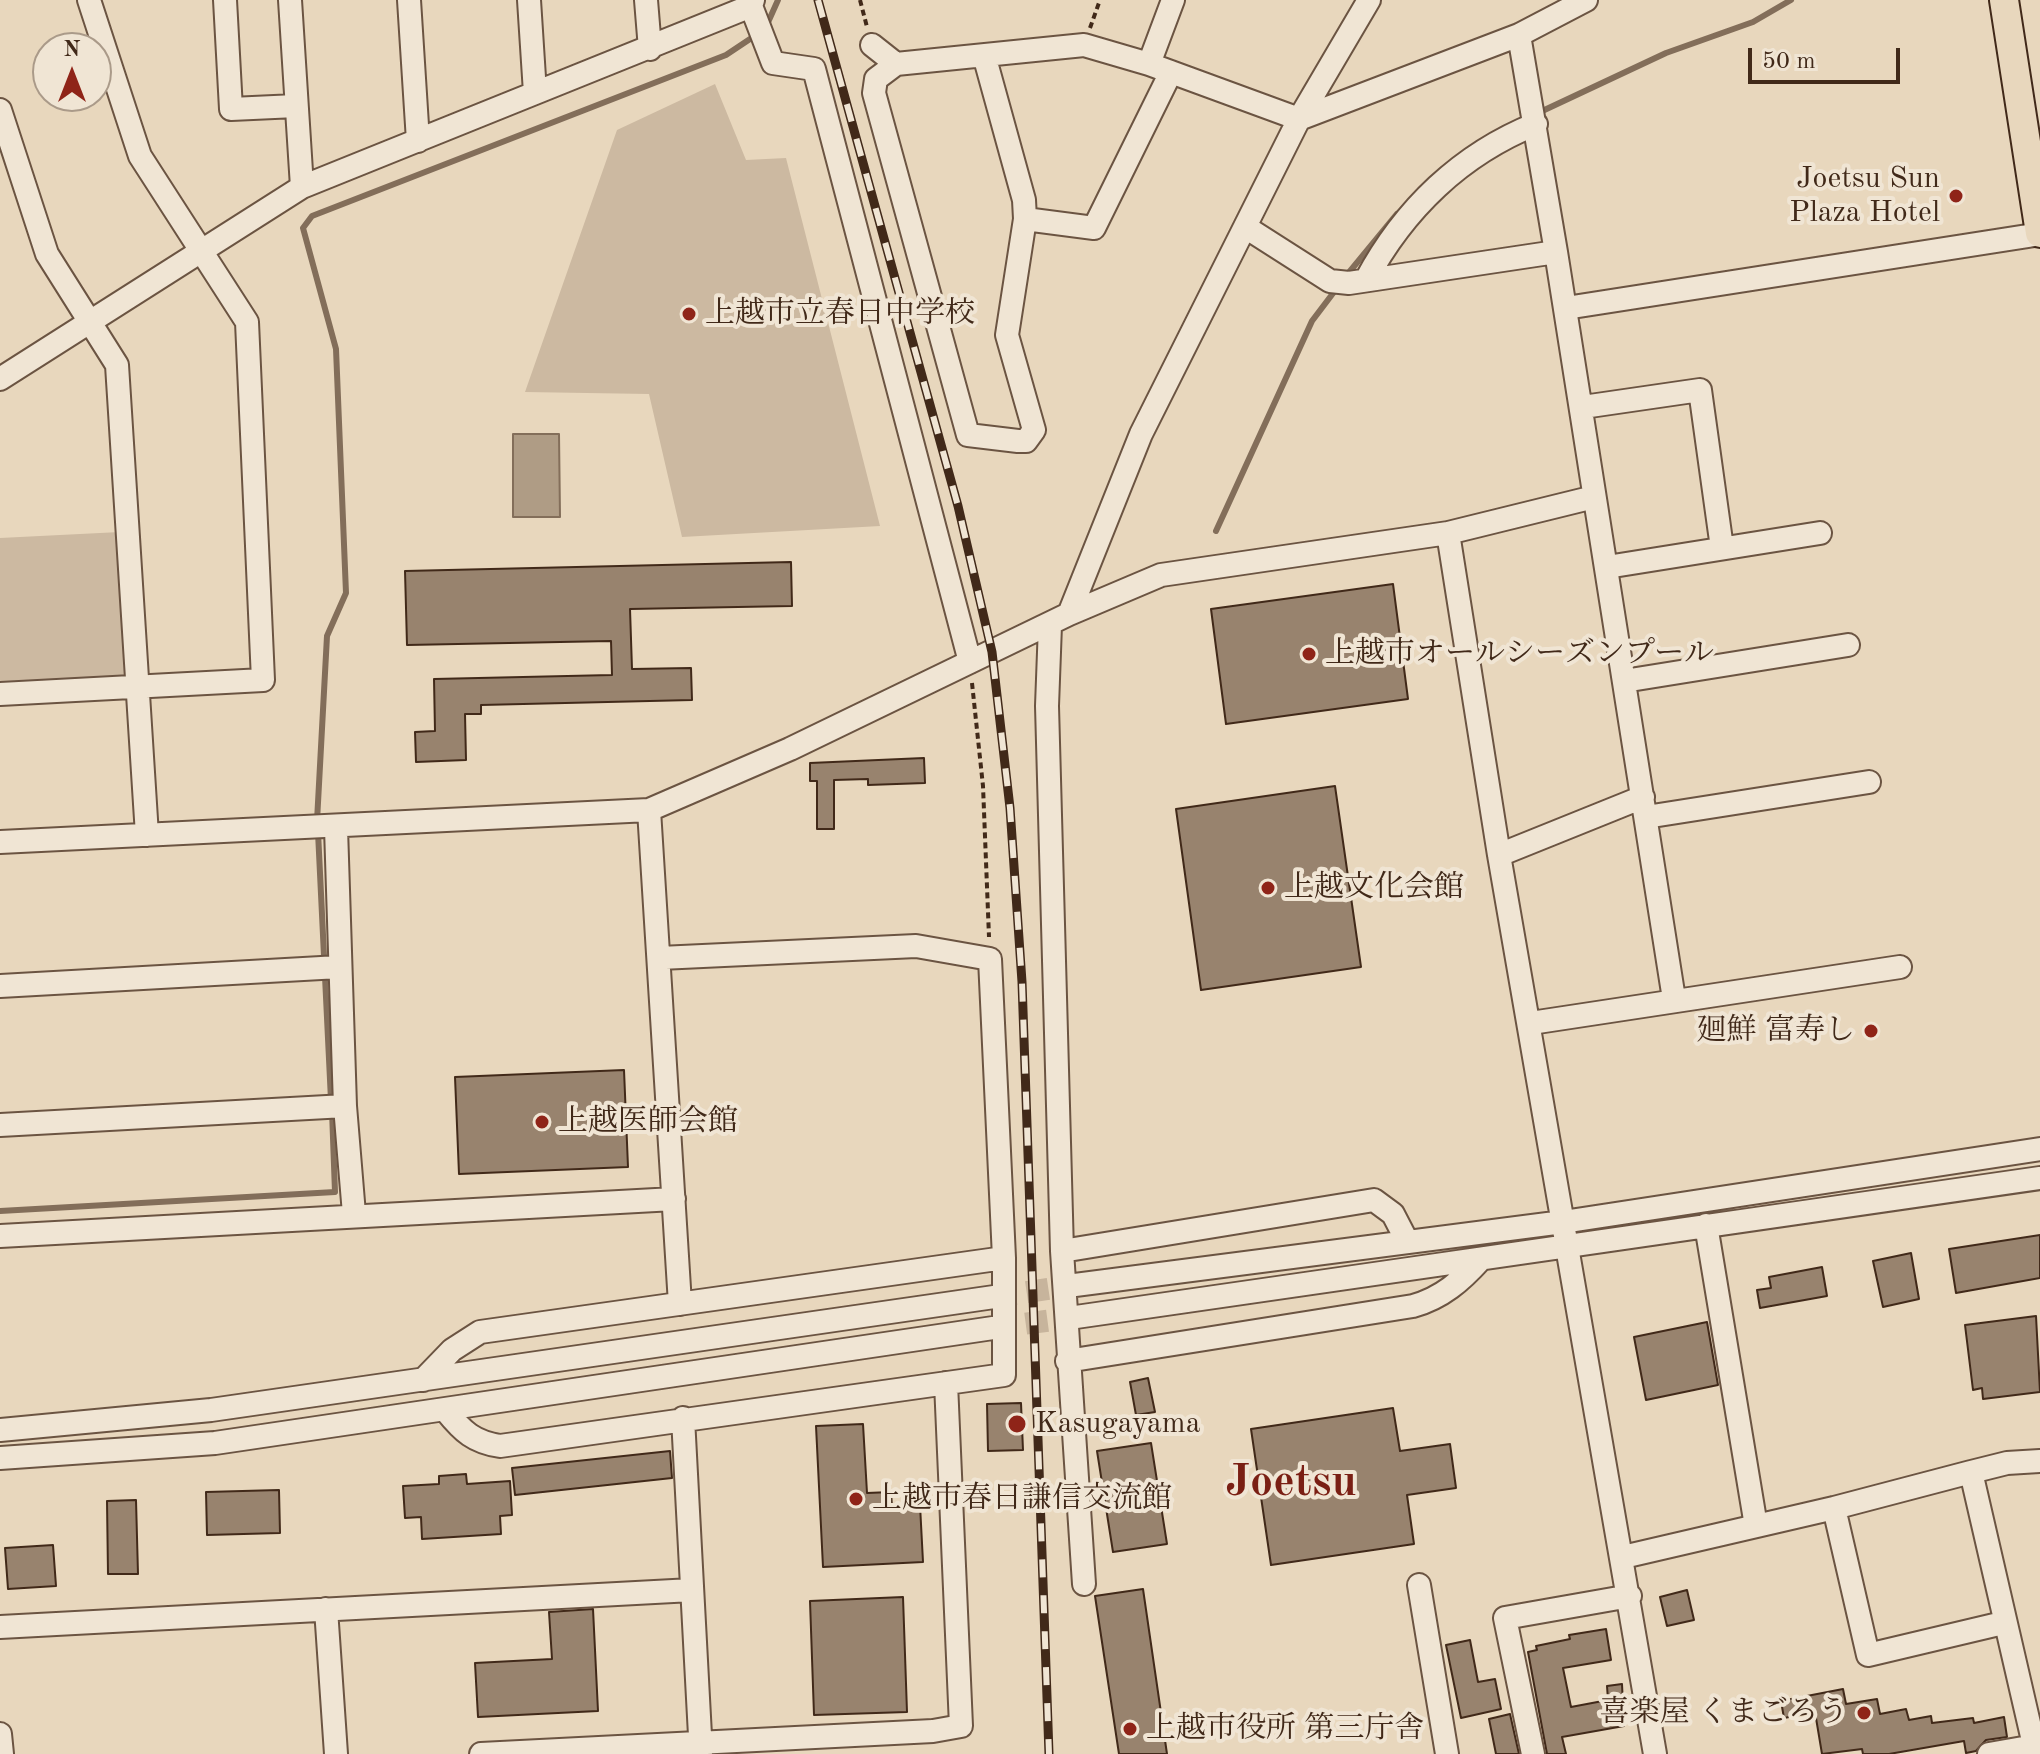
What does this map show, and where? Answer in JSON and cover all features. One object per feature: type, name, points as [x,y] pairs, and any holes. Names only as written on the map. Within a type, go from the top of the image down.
[{"type":"main road","points":[[2004,0],[2040,234]]},
{"type":"street","points":[[0,694],[263,680],[247,322],[140,156],[89,0]]},
{"type":"street","points":[[225,0],[231,109],[296,106]]},
{"type":"street","points":[[290,0],[302,187]]},
{"type":"street","points":[[409,0],[418,141]]},
{"type":"street","points":[[529,0],[535,93]]},
{"type":"street","points":[[646,0],[650,49]]},
{"type":"street","points":[[1025,219],[1094,228],[1160,68],[1173,0]]},
{"type":"street","points":[[1084,1584],[1062,1251],[1047,706],[1060,619],[1141,434],[1299,119],[1369,0]]},
{"type":"street","points":[[984,55],[1024,200],[1025,219],[1007,335],[1034,430],[1026,441],[968,435],[874,93],[876,79],[896,64],[984,55],[1084,45],[1160,68],[1299,119],[1519,35],[1581,1]]},
{"type":"street","points":[[0,379],[302,187],[650,49],[752,3],[773,63],[814,69],[970,662]]},
{"type":"street","points":[[1519,35],[1583,407],[1594,497],[1674,999]]},
{"type":"street","points":[[872,45],[896,64]]},
{"type":"street","points":[[0,110],[47,254],[117,365],[140,686],[147,835]]},
{"type":"street","points":[[1366,280],[1394,231],[1431,190],[1506,136],[1536,124]]},
{"type":"street","points":[[1247,228],[1330,281],[1366,280],[1556,252]]},
{"type":"street","points":[[1566,308],[2040,234]]},
{"type":"street","points":[[1583,407],[1700,390],[1722,548]]},
{"type":"street","points":[[0,842],[336,828],[649,810],[790,749],[1060,619],[1161,575],[1448,533],[1594,497]]},
{"type":"street","points":[[1448,533],[1499,855],[1531,1023],[1655,1754]]},
{"type":"street","points":[[1607,567],[1820,533]]},
{"type":"street","points":[[1624,681],[1848,645]]},
{"type":"street","points":[[1499,855],[1645,807],[1869,782]]},
{"type":"street","points":[[649,810],[680,1304]]},
{"type":"street","points":[[336,828],[345,1106],[354,1214]]},
{"type":"street","points":[[446,1411],[463,1432],[480,1443],[500,1446],[1004,1375],[1004,1258],[990,959],[916,946],[660,958]]},
{"type":"street","points":[[0,986],[339,967]]},
{"type":"street","points":[[1531,1023],[1900,967]]},
{"type":"street","points":[[0,1125],[345,1106]]},
{"type":"street","points":[[1075,1285],[1563,1222],[2040,1149]]},
{"type":"street","points":[[1076,1317],[2040,1178]]},
{"type":"street","points":[[0,1236],[354,1214],[674,1199]]},
{"type":"street","points":[[1062,1251],[1374,1200],[1393,1214],[1407,1241]]},
{"type":"street","points":[[1706,1225],[1756,1526]]},
{"type":"street","points":[[423,1380],[452,1350],[480,1332],[1004,1258]]},
{"type":"street","points":[[1067,1361],[1413,1306],[1432,1301],[1481,1259]]},
{"type":"street","points":[[0,1430],[211,1410],[994,1297]]},
{"type":"street","points":[[0,1458],[215,1443],[993,1328]]},
{"type":"street","points":[[481,1754],[701,1748],[933,1731],[961,1726],[946,1383]]},
{"type":"street","points":[[683,1418],[701,1748]]},
{"type":"street","points":[[1623,1557],[1834,1508],[2007,1463],[2040,1461]]},
{"type":"street","points":[[1971,1472],[2003,1623],[2037,1745],[1989,1754]]},
{"type":"street","points":[[1834,1508],[1868,1655],[2003,1623]]},
{"type":"street","points":[[1419,1585],[1447,1754]]},
{"type":"street","points":[[0,1627],[692,1590]]},
{"type":"street","points":[[1533,1754],[1505,1618],[1630,1596]]},
{"type":"street","points":[[326,1609],[336,1754]]},
{"type":"street","points":[[0,1734],[2,1754]]},
{"type":"path","points":[[860,0],[872,45]]},
{"type":"path","points":[[1084,45],[1100,0]]},
{"type":"path","points":[[970,662],[983,786],[990,959]]},
{"type":"shaded area","points":[[715,84],[746,160],[786,158],[880,526],[682,537],[649,394],[525,392],[617,130]]},
{"type":"shaded area","points":[[513,434],[559,434],[560,517],[513,517]]},
{"type":"shaded area","points":[[120,532],[128,675],[0,683],[0,538]]},
{"type":"building","points":[[791,562],[792,606],[630,609],[632,669],[691,668],[692,700],[481,705],[481,714],[465,714],[466,760],[416,762],[415,732],[435,731],[434,679],[612,675],[611,641],[407,645],[405,571]]},
{"type":"building","name":"上越市オールシーズンプール","points":[[1393,584],[1408,699],[1226,724],[1211,609]]},
{"type":"building","points":[[924,758],[925,783],[868,785],[868,779],[834,780],[834,829],[817,829],[817,781],[810,781],[810,763]]},
{"type":"building","name":"上越文化会館","points":[[1335,786],[1361,967],[1201,990],[1176,809]]},
{"type":"building","name":"上越医師会館","points":[[624,1070],[628,1167],[459,1174],[455,1077]]},
{"type":"building","points":[[2040,1235],[2040,1278],[1956,1293],[1949,1249]]},
{"type":"building","points":[[1911,1253],[1919,1299],[1883,1307],[1873,1261]]},
{"type":"building","points":[[1822,1267],[1827,1296],[1760,1308],[1757,1290],[1771,1288],[1769,1277]]},
{"type":"building","points":[[2036,1316],[2040,1392],[1983,1399],[1982,1388],[1973,1390],[1965,1325]]},
{"type":"building","points":[[1707,1322],[1718,1385],[1646,1400],[1634,1337]]},
{"type":"building","points":[[1148,1378],[1155,1412],[1136,1415],[1130,1382]]},
{"type":"building","points":[[1021,1403],[1023,1450],[988,1451],[987,1404]]},
{"type":"building","points":[[1393,1408],[1400,1451],[1450,1444],[1456,1488],[1407,1495],[1414,1544],[1271,1565],[1251,1429]]},
{"type":"building","name":"上越市春日謙信交流館","points":[[863,1424],[867,1493],[891,1492],[892,1507],[920,1505],[923,1562],[823,1567],[816,1426]]},
{"type":"building","points":[[1151,1443],[1167,1544],[1113,1552],[1097,1451]]},
{"type":"building","points":[[670,1451],[672,1478],[515,1495],[512,1468]]},
{"type":"building","points":[[466,1474],[467,1484],[510,1481],[512,1515],[500,1516],[501,1534],[422,1539],[421,1517],[405,1518],[403,1486],[439,1484],[439,1476]]},
{"type":"building","points":[[279,1490],[280,1533],[207,1535],[206,1492]]},
{"type":"building","points":[[136,1500],[138,1574],[108,1574],[107,1501]]},
{"type":"building","points":[[53,1545],[56,1586],[8,1589],[5,1548]]},
{"type":"building","points":[[1143,1589],[1167,1754],[1119,1754],[1095,1596]]},
{"type":"building","points":[[1687,1590],[1694,1620],[1667,1626],[1660,1597]]},
{"type":"building","points":[[903,1597],[907,1712],[814,1715],[810,1601]]},
{"type":"building","points":[[593,1609],[598,1711],[478,1717],[475,1663],[552,1659],[549,1612]]},
{"type":"building","points":[[1606,1629],[1611,1660],[1563,1668],[1571,1707],[1608,1700],[1607,1686],[1622,1684],[1624,1726],[1562,1737],[1566,1754],[1547,1754],[1528,1652],[1537,1650],[1536,1646],[1570,1639],[1569,1635]]},
{"type":"building","points":[[1470,1640],[1478,1682],[1495,1679],[1501,1709],[1461,1718],[1446,1645]]},
{"type":"building","points":[[1843,1689],[1846,1704],[1877,1699],[1880,1714],[1906,1709],[1909,1720],[1931,1716],[1932,1723],[1973,1718],[1974,1723],[2004,1717],[2007,1737],[1986,1740],[1976,1751],[1966,1753],[1964,1741],[1889,1754],[1863,1754],[1862,1749],[1822,1754],[1815,1712],[1784,1718],[1781,1701]]},
{"type":"building","points":[[1510,1714],[1519,1754],[1496,1754],[1489,1719]]},
{"type":"waterway","points":[[765,29],[778,0]]},
{"type":"waterway","points":[[1538,113],[1666,53],[1753,22],[1791,0]]},
{"type":"waterway","points":[[317,821],[327,636],[346,593],[336,349],[303,228],[312,216],[726,55],[756,35]]},
{"type":"waterway","points":[[1346,276],[1397,214]]},
{"type":"waterway","points":[[1216,531],[1312,321],[1337,288]]},
{"type":"waterway","points":[[318,832],[331,1100]]},
{"type":"waterway","points":[[0,1211],[335,1192],[332,1111]]},
{"type":"tunnel","points":[[994,1297],[1075,1285]]},
{"type":"tunnel","points":[[993,1328],[1076,1317]]},
{"type":"railway","points":[[818,0],[958,506],[992,652],[1010,808],[1022,982],[1049,1754]]},
{"type":"place","name":"Joetsu Sun Plaza Hotel","points":[[1956,196]]},
{"type":"place","name":"上越市立春日中学校","points":[[689,314]]},
{"type":"place","name":"上越市オールシーズンプール","points":[[1309,654]]},
{"type":"place","name":"上越文化会館","points":[[1268,888]]},
{"type":"place","name":"廻鮮 富寿し","points":[[1871,1031]]},
{"type":"place","name":"上越医師会館","points":[[542,1122]]},
{"type":"place","name":"Kasugayama","points":[[1017,1424]]},
{"type":"place","name":"上越市春日謙信交流館","points":[[856,1499]]},
{"type":"place","name":"喜楽屋 くまごろう","points":[[1864,1713]]},
{"type":"place","name":"上越市役所 第三庁舎","points":[[1130,1729]]},
{"type":"district","name":"Joetsu","points":[[1291,1483]]}]
